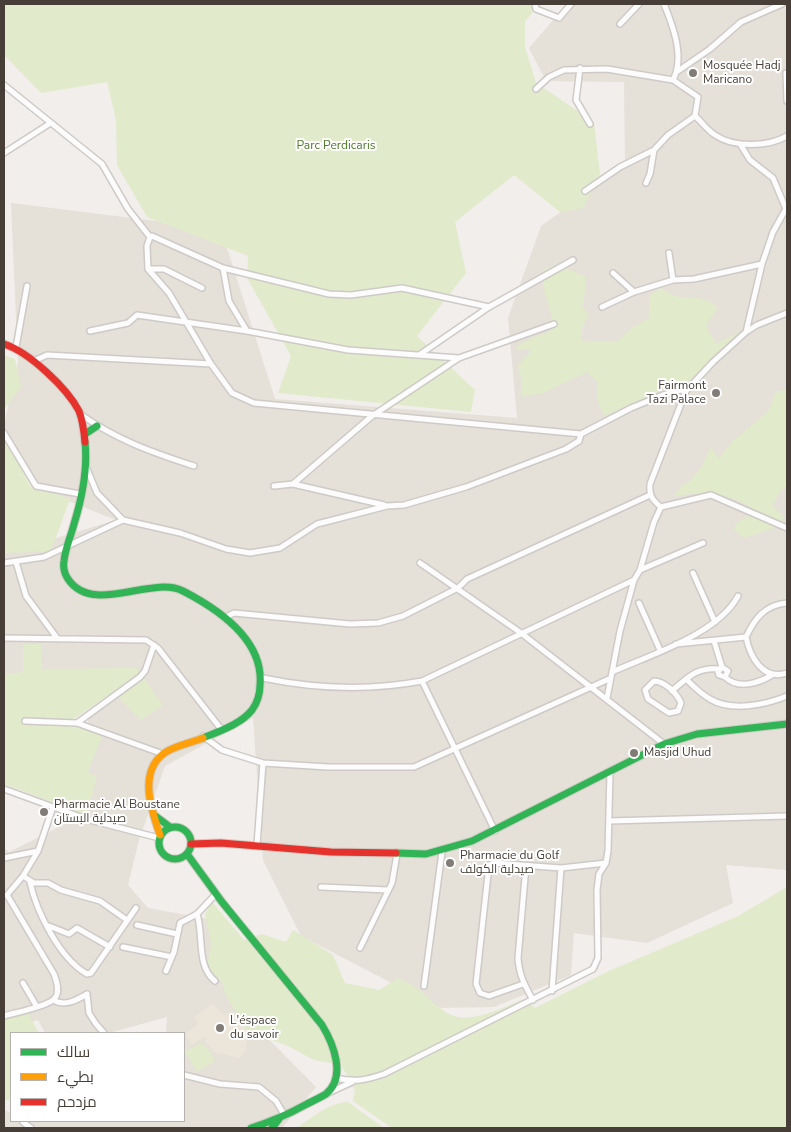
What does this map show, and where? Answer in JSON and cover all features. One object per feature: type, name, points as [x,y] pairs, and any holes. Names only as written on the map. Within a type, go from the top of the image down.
[{"type":"main road","points":[[4,344],[16,347],[36,360],[80,414],[85,434],[87,468],[63,567],[65,575],[81,589],[111,596],[155,588],[176,588],[208,605],[226,618],[240,633],[257,657],[263,678],[256,702],[250,712],[221,729],[163,754],[149,779],[148,803],[154,814],[160,836],[158,844],[162,854],[172,860],[184,856],[191,841]]},
{"type":"main road","points":[[85,434],[97,426]]},
{"type":"main road","points":[[191,841],[331,852],[397,854],[442,852],[464,846],[495,831],[664,744],[697,734],[787,724]]},
{"type":"main road","points":[[154,814],[170,827],[185,830],[191,841]]},
{"type":"main road","points":[[160,836],[170,827]]},
{"type":"main road","points":[[184,856],[197,869],[322,1025],[332,1043],[336,1060],[335,1078],[327,1093],[282,1117],[273,1119],[256,1128]]},
{"type":"main road","points":[[272,1128],[282,1117]]},
{"type":"street","points":[[535,4],[536,9],[559,18],[571,4]]},
{"type":"street","points":[[620,24],[639,4]]},
{"type":"street","points":[[664,4],[674,29],[678,71]]},
{"type":"street","points":[[673,80],[678,71],[710,49],[741,22],[782,4]]},
{"type":"street","points":[[580,68],[576,100],[590,124]]},
{"type":"street","points":[[536,89],[554,73],[580,68],[615,70],[673,80],[698,96],[696,116],[714,135],[740,144],[775,141],[787,136]]},
{"type":"street","points":[[786,73],[787,101]]},
{"type":"street","points":[[4,86],[102,164],[128,209],[150,237],[152,236],[223,268],[329,294],[352,295],[402,288],[489,306]]},
{"type":"street","points":[[585,191],[620,166],[654,150],[668,135],[696,116]]},
{"type":"street","points":[[4,153],[50,124]]},
{"type":"street","points":[[740,144],[750,160],[773,178],[787,208],[773,232],[762,264],[746,332]]},
{"type":"street","points":[[646,184],[650,174],[654,150]]},
{"type":"street","points":[[150,237],[147,246],[148,269],[169,292],[212,364],[232,392],[254,403],[372,416],[581,434],[631,408],[663,395],[686,391]]},
{"type":"street","points":[[669,253],[673,280]]},
{"type":"street","points":[[419,355],[489,306],[573,260]]},
{"type":"street","points":[[602,307],[634,292],[673,280],[694,279],[762,264]]},
{"type":"street","points":[[223,268],[229,301],[247,331]]},
{"type":"street","points":[[148,269],[164,269],[202,288]]},
{"type":"street","points":[[613,273],[634,292]]},
{"type":"street","points":[[16,347],[27,286]]},
{"type":"street","points":[[661,508],[650,495],[650,484],[686,391],[713,362],[746,332],[787,312]]},
{"type":"street","points":[[90,331],[128,323],[137,315],[247,331],[348,350],[459,358]]},
{"type":"street","points":[[293,484],[372,416],[459,358],[554,324]]},
{"type":"street","points":[[36,360],[47,355],[212,364]]},
{"type":"street","points":[[80,414],[97,426],[130,444],[194,466]]},
{"type":"street","points":[[4,433],[36,486],[80,494]]},
{"type":"street","points":[[87,468],[97,493],[123,520],[180,533],[226,549],[262,552],[280,548],[317,524],[387,506],[404,505],[466,487],[566,448],[579,441],[581,434]]},
{"type":"street","points":[[274,486],[293,484],[387,506]]},
{"type":"street","points":[[226,618],[234,613],[350,624],[378,623],[403,616],[458,588],[467,580],[650,495]]},
{"type":"street","points":[[607,698],[609,679],[634,580],[640,570],[654,522],[661,508],[706,496],[718,497],[787,528]]},
{"type":"street","points":[[4,563],[44,557],[67,548],[123,520]]},
{"type":"street","points":[[640,570],[703,543]]},
{"type":"street","points":[[16,562],[26,596],[57,638]]},
{"type":"street","points":[[420,563],[521,633],[664,744]]},
{"type":"street","points":[[693,573],[715,622]]},
{"type":"street","points":[[263,678],[293,684],[341,688],[392,686],[422,681],[634,580]]},
{"type":"street","points":[[612,672],[676,643],[715,622],[733,607],[738,596]]},
{"type":"street","points":[[746,637],[760,615],[773,606],[787,603]]},
{"type":"street","points":[[639,604],[660,650]]},
{"type":"street","points":[[676,643],[746,637]]},
{"type":"street","points":[[746,637],[755,662],[772,675]]},
{"type":"street","points":[[4,638],[142,639],[154,645],[221,729]]},
{"type":"street","points":[[714,641],[721,668],[719,675],[725,676],[729,681],[742,684],[758,682],[772,675],[787,673]]},
{"type":"street","points":[[77,723],[140,677],[145,671],[154,645]]},
{"type":"street","points":[[672,691],[702,669],[721,668]]},
{"type":"street","points":[[203,736],[222,750],[263,763],[401,768],[426,763],[609,679]]},
{"type":"street","points":[[686,679],[701,693],[721,704],[751,705],[787,696]]},
{"type":"street","points":[[422,681],[495,831]]},
{"type":"street","points":[[654,681],[660,681],[672,691],[681,703],[678,711],[672,714],[648,699],[645,694],[647,686],[654,681]]},
{"type":"street","points":[[25,721],[77,723],[163,754]]},
{"type":"street","points":[[257,845],[263,763]]},
{"type":"street","points":[[327,1093],[352,1082],[384,1074],[590,972],[597,962],[596,890],[600,874],[606,863],[610,772]]},
{"type":"street","points":[[4,788],[86,819],[160,836]]},
{"type":"street","points":[[4,1016],[53,1000],[57,995],[58,984],[54,974],[7,898],[8,892],[23,876],[38,851],[53,808]]},
{"type":"street","points":[[609,821],[787,816]]},
{"type":"street","points":[[4,858],[38,851]]},
{"type":"street","points":[[424,986],[442,852]]},
{"type":"street","points":[[360,948],[392,883],[397,854]]},
{"type":"street","points":[[523,984],[488,996],[480,993],[476,984],[489,865],[494,863],[561,868],[606,863]]},
{"type":"street","points":[[526,866],[518,970],[523,984],[533,1000]]},
{"type":"street","points":[[552,991],[561,868]]},
{"type":"street","points":[[23,876],[30,882],[39,910],[67,957],[87,974],[91,973],[136,908]]},
{"type":"street","points":[[30,882],[48,883],[61,890],[95,899],[128,920]]},
{"type":"street","points":[[321,887],[388,890]]},
{"type":"street","points":[[166,971],[172,957],[180,923],[197,914],[216,894]]},
{"type":"street","points":[[197,914],[201,924],[205,972],[215,981]]},
{"type":"street","points":[[136,925],[176,934]]},
{"type":"street","points":[[49,926],[68,934],[77,928],[110,947]]},
{"type":"street","points":[[123,947],[172,957]]},
{"type":"street","points":[[23,983],[37,1006]]},
{"type":"street","points":[[53,1000],[58,1003],[70,1002],[88,994],[89,1013],[103,1032]]},
{"type":"street","points":[[185,1075],[220,1084],[259,1087],[271,1096],[282,1117]]},
{"type":"street","points":[[335,1078],[352,1082]]},
{"type":"street","points":[[23,1122],[31,1128]]},
{"type":"shaded area","points":[[567,4],[787,4],[787,870],[726,865],[733,903],[647,943],[574,933],[571,975],[494,1007],[440,1008],[301,936],[263,860],[253,718],[165,766],[139,840],[128,885],[148,908],[209,919],[232,1002],[316,1087],[282,1128],[4,1128],[4,1110],[10,1113],[10,1122],[185,1122],[185,1032],[166,1032],[167,1017],[113,1032],[44,1032],[38,1020],[4,1031],[4,848],[9,852],[85,814],[88,719],[145,675],[4,678],[4,554],[116,520],[48,493],[4,443],[4,425],[18,362],[11,203],[221,229],[275,399],[517,418],[508,318],[541,226],[625,166],[624,82],[546,81],[529,48]]},
{"type":"shaded area","name":"L'éspace du savoir","points":[[213,1004],[225,1015],[233,1011],[249,1031],[245,1052],[239,1058],[214,1052],[204,1041],[206,1039],[205,1036],[192,1045],[185,1034],[198,1024],[194,1017]]},
{"type":"green space","name":"Parc Perdicaris","points":[[4,4],[541,4],[525,21],[525,47],[536,83],[594,122],[600,175],[583,208],[560,212],[514,175],[455,222],[466,273],[417,336],[475,390],[471,412],[278,393],[291,356],[247,278],[248,256],[147,217],[117,165],[116,120],[107,82],[41,93],[4,55]]},
{"type":"green space","points":[[556,265],[585,276],[586,289],[582,306],[589,314],[582,328],[582,341],[617,342],[631,328],[649,318],[650,295],[661,288],[675,296],[702,299],[713,303],[718,308],[706,325],[716,344],[740,331],[685,385],[664,389],[604,416],[598,401],[598,383],[587,372],[543,393],[521,397],[522,381],[518,365],[532,350],[515,349],[521,343],[550,331],[552,318],[543,286],[544,269]]},
{"type":"green space","points":[[4,355],[15,359],[21,387],[4,410]]},
{"type":"green space","points":[[787,390],[787,486],[779,493],[772,506],[784,517],[776,527],[745,538],[734,531],[735,524],[757,511],[747,505],[718,495],[674,496],[700,469],[710,447],[719,458],[732,442],[769,410],[776,391]]},
{"type":"green space","points":[[4,435],[30,486],[70,499],[51,551],[4,553]]},
{"type":"green space","points":[[23,644],[41,644],[42,669],[137,668],[163,705],[141,720],[113,692],[72,720],[102,736],[88,772],[97,777],[87,815],[4,784],[4,674],[23,672]]},
{"type":"green space","points":[[787,887],[787,1128],[392,1128],[353,1101],[355,1090],[341,1065],[314,1060],[288,1046],[248,1031],[226,996],[222,982],[207,967],[211,944],[205,914],[212,902],[244,940],[262,934],[286,942],[293,930],[333,955],[345,983],[379,990],[398,978],[413,985],[436,1005],[457,1017],[487,1014],[524,999],[535,1008],[609,971],[738,916]]},
{"type":"green space","points":[[28,1013],[38,1032],[10,1032],[10,1099],[4,1101],[4,1020]]},
{"type":"green space","points":[[201,1043],[210,1051],[215,1061],[197,1072],[185,1054],[185,1048],[188,1050]]},
{"type":"green space","points":[[348,1102],[384,1128],[297,1128],[327,1108]]},
{"type":"traffic: fast","points":[[85,434],[97,426]]},
{"type":"traffic: fast","points":[[85,442],[84,484],[64,563],[68,579],[79,589],[92,594],[107,595],[170,587],[183,591],[197,598],[224,617],[247,640],[255,654],[259,669],[260,685],[254,707],[236,723],[203,738]]},
{"type":"traffic: fast","points":[[396,853],[426,854],[472,841],[664,744],[697,734],[787,724]]},
{"type":"traffic: fast","points":[[154,815],[170,827]]},
{"type":"traffic: fast","points":[[175,827],[187,831],[191,843],[187,855],[175,859],[163,855],[159,843],[163,831],[175,827]]},
{"type":"traffic: fast","points":[[187,854],[222,902],[322,1025],[334,1050],[337,1069],[336,1079],[326,1094],[272,1121],[251,1128]]},
{"type":"traffic: fast","points":[[272,1128],[279,1119]]},
{"type":"traffic: slow","points":[[160,835],[149,793],[149,782],[155,762],[167,751],[203,738]]},
{"type":"traffic: jam","points":[[4,344],[14,348],[36,363],[66,392],[79,411],[85,442]]},
{"type":"traffic: jam","points":[[191,844],[221,843],[331,852],[396,853]]},
{"type":"place","name":"Mosquée Hadj Maricano","points":[[693,73]]},
{"type":"place","name":"Fairmont Tazi Palace","points":[[716,393]]},
{"type":"place","name":"Masjid Uhud","points":[[634,753]]},
{"type":"place","name":"Pharmacie Al Boustane صيدلية البستان","points":[[44,812]]},
{"type":"place","name":"Pharmacie du Golf صيدلية الكولف","points":[[450,863]]},
{"type":"place","name":"L'éspace du savoir","points":[[220,1028]]}]
